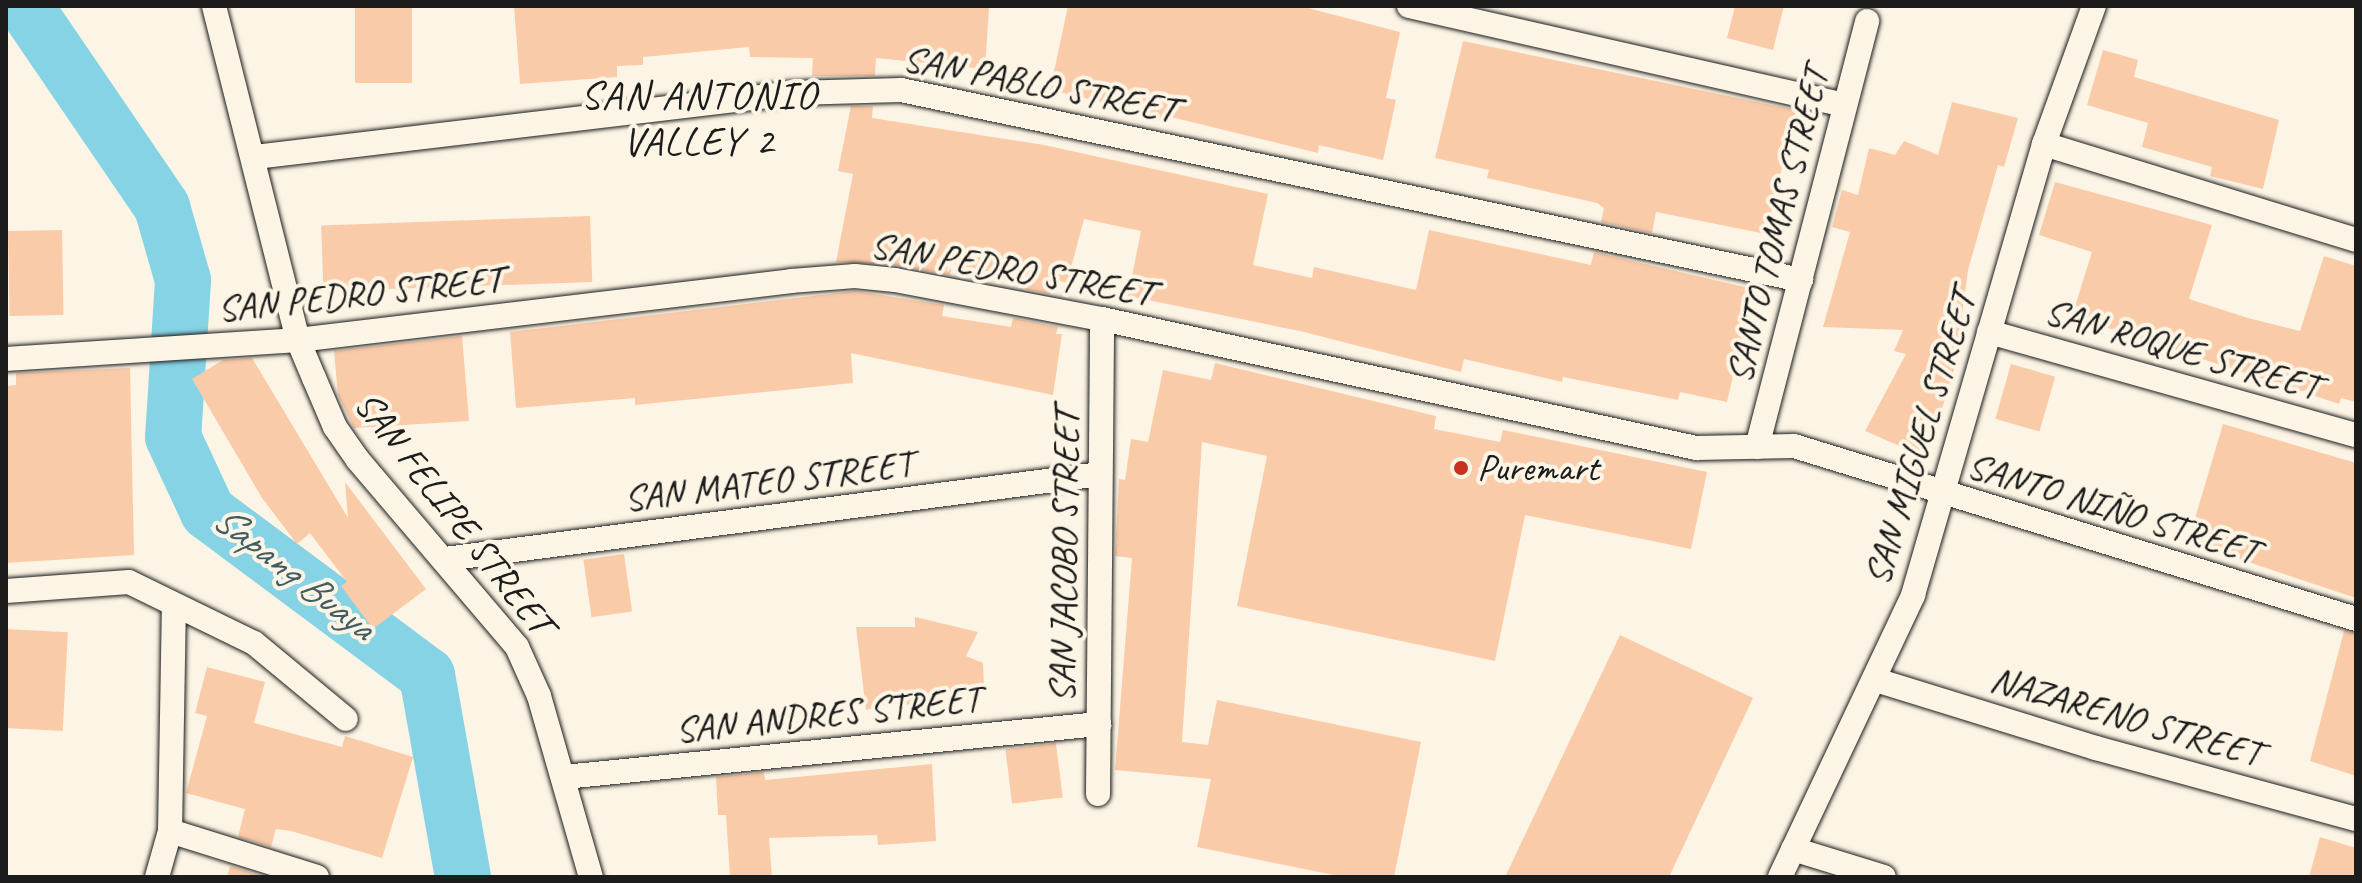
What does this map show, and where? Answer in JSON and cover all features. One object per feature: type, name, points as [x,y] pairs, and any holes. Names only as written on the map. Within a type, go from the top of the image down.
[{"type":"street","name":"SAN FELIPE STREET","points":[[214,6],[255,157],[298,340],[335,427],[517,647],[539,696],[591,877]]},
{"type":"street","points":[[1409,6],[1844,105]]},
{"type":"street","name":"SAN MIGUEL STREET","points":[[1780,877],[1876,680],[1913,595],[1945,495],[2044,144],[2094,6]]},
{"type":"street","name":"SANTO TOMAS STREET","points":[[1757,447],[1867,21]]},
{"type":"street","name":"SAN PABLO STREET","points":[[255,157],[793,93],[901,90],[1801,280]]},
{"type":"street","points":[[2044,144],[2356,240]]},
{"type":"street","name":"SAN PEDRO STREET","points":[[6,359],[298,340],[855,276],[1102,319],[1696,448],[1757,447]]},
{"type":"street","name":"SAN JACOBO STREET","points":[[1098,794],[1102,319]]},
{"type":"street","name":"SAN ROQUE STREET","points":[[1989,332],[2356,435]]},
{"type":"street","name":"SANTO NIÑO STREET","points":[[1757,447],[1794,446],[1945,495],[2356,619]]},
{"type":"street","name":"SAN MATEO STREET","points":[[445,559],[1100,474]]},
{"type":"street","points":[[6,591],[129,582],[174,607],[254,643],[346,719]]},
{"type":"street","points":[[157,877],[170,831],[174,607]]},
{"type":"street","name":"NAZARENO STREET","points":[[1876,680],[2096,748],[2356,819]]},
{"type":"street","name":"SAN ANDRES STREET","points":[[564,777],[1099,724]]},
{"type":"street","points":[[170,831],[317,877]]},
{"type":"street","points":[[1793,849],[1884,877]]},
{"type":"building","points":[[355,6],[412,6],[412,83],[355,83]]},
{"type":"building","points":[[514,6],[989,8],[985,69],[876,58],[875,76],[812,76],[813,58],[750,57],[749,47],[643,57],[643,65],[617,66],[617,77],[520,84]]},
{"type":"building","points":[[1068,6],[1300,6],[1400,32],[1386,98],[1396,100],[1383,160],[1319,145],[1318,153],[1167,116],[1166,121],[1114,110],[1115,105],[1050,90]]},
{"type":"building","points":[[1735,6],[1784,6],[1773,50],[1727,38]]},
{"type":"building","points":[[1463,41],[1796,110],[1766,234],[1656,212],[1652,233],[1601,222],[1604,208],[1597,203],[1487,178],[1489,170],[1435,158]]},
{"type":"building","points":[[2103,50],[2138,60],[2134,77],[2279,120],[2263,189],[2210,176],[2212,167],[2142,147],[2148,123],[2087,105]]},
{"type":"building","points":[[1952,102],[2018,118],[2004,167],[1998,165],[1968,270],[1955,366],[1927,458],[1865,431],[1906,354],[1894,351],[1903,330],[1823,327],[1850,232],[1832,227],[1842,190],[1858,195],[1869,148],[1895,155],[1904,141],[1938,155]]},
{"type":"building","points":[[851,106],[873,106],[872,118],[1044,145],[1268,194],[1253,265],[1312,278],[1314,267],[1416,290],[1429,230],[1591,265],[1594,252],[1753,289],[1727,402],[1680,392],[1678,400],[1563,377],[1562,382],[1464,359],[1461,372],[1300,331],[1128,296],[1141,231],[1084,219],[1067,283],[1053,279],[1050,294],[1020,288],[1022,278],[952,264],[950,275],[896,265],[836,262],[853,174],[838,171]]},
{"type":"building","points":[[2055,182],[2212,225],[2189,299],[2248,318],[2300,331],[2324,256],[2356,266],[2356,402],[2341,398],[2339,404],[2072,316],[2092,252],[2039,235]]},
{"type":"building","points":[[590,216],[592,282],[323,291],[321,225]]},
{"type":"building","points":[[62,230],[63,315],[9,316],[8,231]]},
{"type":"building","points":[[855,291],[944,305],[942,316],[1011,327],[1013,318],[1058,327],[1056,334],[1062,334],[1053,395],[851,353],[853,383],[635,405],[635,398],[516,408],[510,332]]},
{"type":"building","points":[[462,336],[469,421],[354,428],[338,395],[334,351]]},
{"type":"building","points":[[252,358],[348,518],[345,482],[426,589],[373,629],[341,586],[347,582],[310,533],[297,544],[262,498],[192,379],[223,360]]},
{"type":"building","points":[[1215,363],[1436,416],[1434,429],[1500,442],[1503,430],[1707,472],[1691,549],[1525,515],[1495,661],[1237,606],[1267,456],[1202,442],[1182,742],[1208,745],[1217,700],[1421,742],[1394,877],[1343,877],[1197,847],[1211,779],[1115,770],[1132,558],[1115,556],[1119,479],[1125,480],[1131,439],[1148,442],[1163,370],[1211,380]]},
{"type":"building","points":[[2011,364],[2055,377],[2040,431],[1995,419]]},
{"type":"building","points":[[130,368],[134,555],[6,563],[6,386],[16,385],[16,373]]},
{"type":"building","points":[[2223,424],[2356,463],[2356,598],[2188,542]]},
{"type":"building","points":[[624,554],[632,611],[591,617],[583,560]]},
{"type":"building","points":[[915,617],[978,632],[966,656],[983,663],[984,688],[926,694],[928,707],[891,703],[866,710],[856,627],[915,627]]},
{"type":"building","points":[[6,629],[68,632],[63,731],[6,728]]},
{"type":"building","points":[[2344,631],[2356,634],[2356,776],[2310,761]]},
{"type":"building","points":[[1620,635],[1753,698],[1669,877],[1505,877]]},
{"type":"building","points":[[207,667],[265,682],[254,723],[342,747],[345,736],[413,757],[382,858],[291,831],[276,829],[271,847],[238,837],[245,809],[186,793],[207,716],[195,713]]},
{"type":"building","points":[[1056,743],[1063,798],[1012,804],[1005,749]]},
{"type":"building","points":[[932,764],[936,841],[878,845],[877,835],[769,838],[772,877],[730,877],[726,815],[718,815],[716,777],[764,772],[765,780]]},
{"type":"building","points":[[2320,837],[2356,848],[2356,877],[2309,877]]},
{"type":"building","points":[[230,866],[263,876],[263,877],[227,877]]},
{"type":"waterway","name":"Sapang Buaya","points":[[25,6],[162,207],[183,280],[173,437],[208,512],[427,675],[463,877]]},
{"type":"place","name":"Puremart","points":[[1461,468]]},
{"type":"district","name":"SAN ANTONIO VALLEY 2","points":[[699,118]]}]
